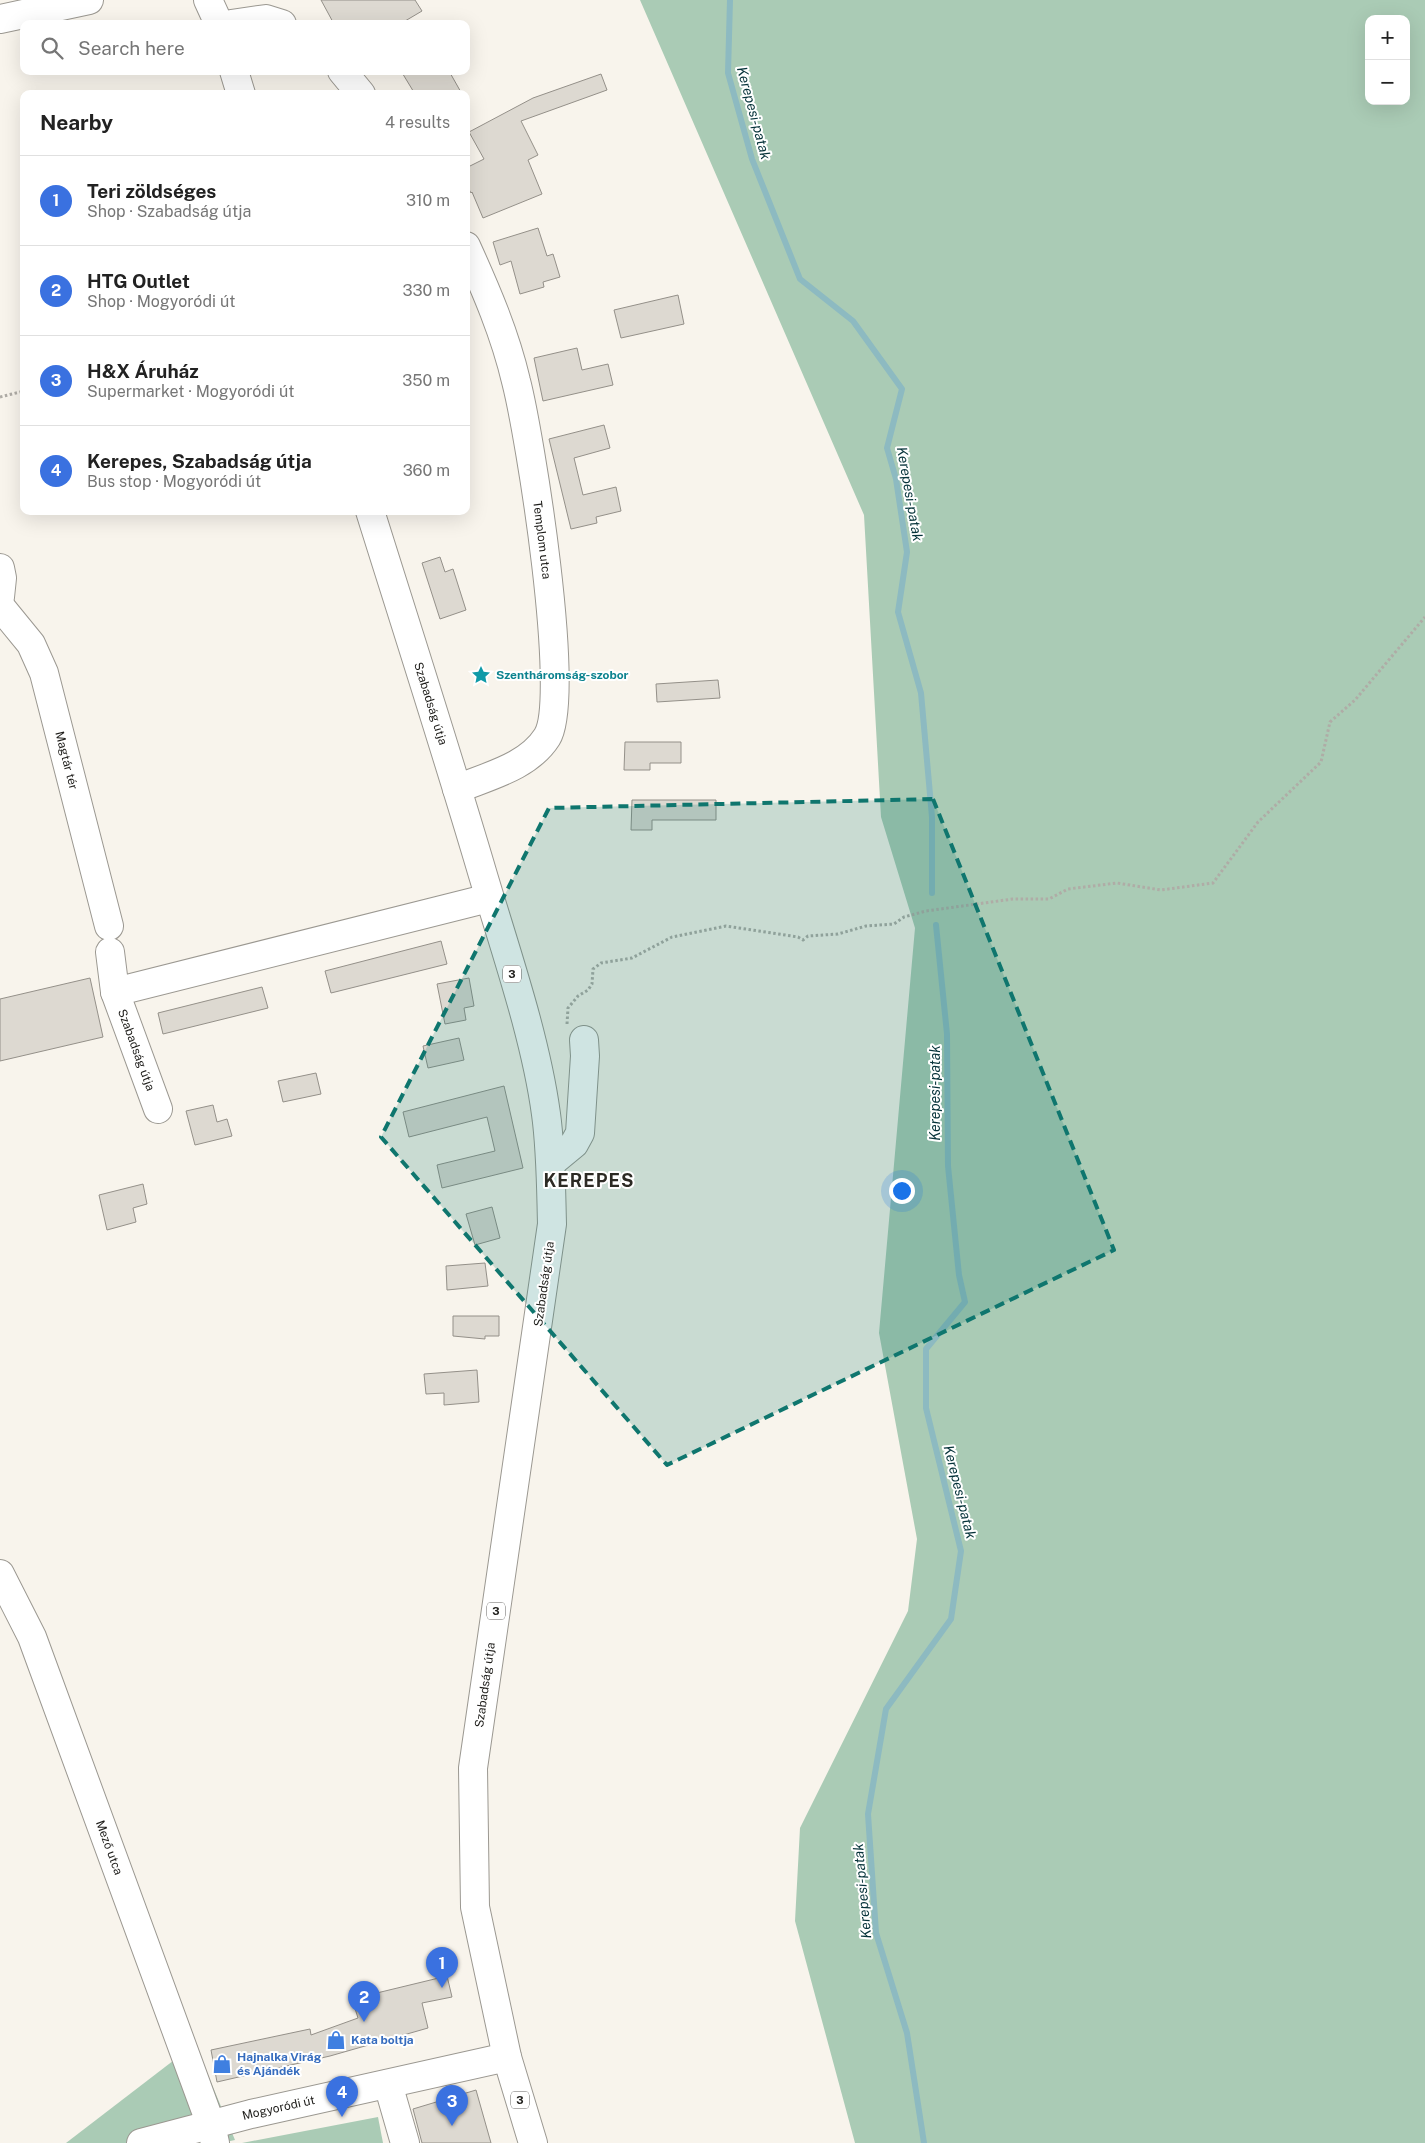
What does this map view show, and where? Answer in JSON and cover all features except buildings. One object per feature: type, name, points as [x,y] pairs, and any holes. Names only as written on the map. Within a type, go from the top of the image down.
[{"type":"street","points":[[0,19],[89,0]]},
{"type":"street","points":[[208,0],[217,20]]},
{"type":"street","points":[[235,75],[239,90]]},
{"type":"street","points":[[345,75],[358,90]]},
{"type":"street","name":"Templom utca","points":[[457,789],[515,765],[536,752],[548,735],[556,694],[544,536],[516,381],[496,315],[470,255]]},
{"type":"street","name":"Szabadság útja","points":[[371,515],[490,898],[532,1048],[546,1113],[551,1163],[552,1224],[472,1768],[475,1907],[507,2057],[533,2143]]},
{"type":"street","points":[[0,568],[2,578],[0,597]]},
{"type":"street","name":"Magtár tér","points":[[0,606],[31,644],[44,673],[109,939]]},
{"type":"street","points":[[115,992],[490,898]]},
{"type":"street","name":"Szabadság útja","points":[[109,939],[115,992],[158,1109]]},
{"type":"street","points":[[551,1163],[574,1144],[580,1133],[585,1056],[584,1040]]},
{"type":"street","name":"Mező utca","points":[[0,1574],[32,1637],[213,2134]]},
{"type":"street","name":"Mogyoródi út","points":[[141,2143],[213,2134],[388,2084],[507,2057]]},
{"type":"street","points":[[388,2084],[405,2143]]},
{"type":"path","points":[[0,397],[20,392]]},
{"type":"path","points":[[584,1040],[568,1027],[568,1008],[592,984],[593,969],[601,963],[632,958],[672,937],[726,926],[798,937],[803,940],[808,936],[838,934],[866,926],[894,924],[904,917],[926,911],[1012,899],[1049,899],[1068,889],[1117,883],[1161,890],[1213,883],[1258,822],[1321,762],[1330,722],[1355,700],[1425,617]]},
{"type":"highlighted area","points":[[933,799],[1114,1250],[667,1465],[381,1137],[549,808]]},
{"type":"green space","points":[[640,0],[1425,0],[1425,2143],[855,2143],[795,1921],[800,1828],[908,1611],[917,1539],[879,1333],[915,928],[881,817],[864,515]]},
{"type":"green space","points":[[195,2044],[235,2140],[221,2143],[66,2143]]},
{"type":"green space","points":[[378,2117],[383,2143],[242,2143]]},
{"type":"waterway","name":"Kerepesi-patak","points":[[730,0],[728,73],[752,159],[800,279],[853,321],[902,389],[887,448],[896,479],[907,552],[898,612],[921,693],[932,817],[932,893]]},
{"type":"waterway","name":"Kerepesi-patak","points":[[924,2143],[907,2033],[876,1933],[868,1814],[886,1709],[951,1619],[961,1551],[926,1408],[926,1349],[965,1302],[959,1275],[948,1166],[947,1034],[936,925]]},
{"type":"place","name":"Szentháromság-szobor","points":[[481,675]]},
{"type":"place","name":"Teri zöldséges","points":[[442,1988]]},
{"type":"place","name":"HTG Outlet","points":[[364,2022]]},
{"type":"place","name":"Kata boltja","points":[[336,2040]]},
{"type":"place","name":"Hajnalka Virág és Ajándék","points":[[222,2064]]},
{"type":"place","name":"Kerepes, Szabadság útja","points":[[342,2117]]},
{"type":"place","name":"H&X Áruház","points":[[452,2126]]},
{"type":"district","name":"KEREPES","points":[[589,1180]]}]
